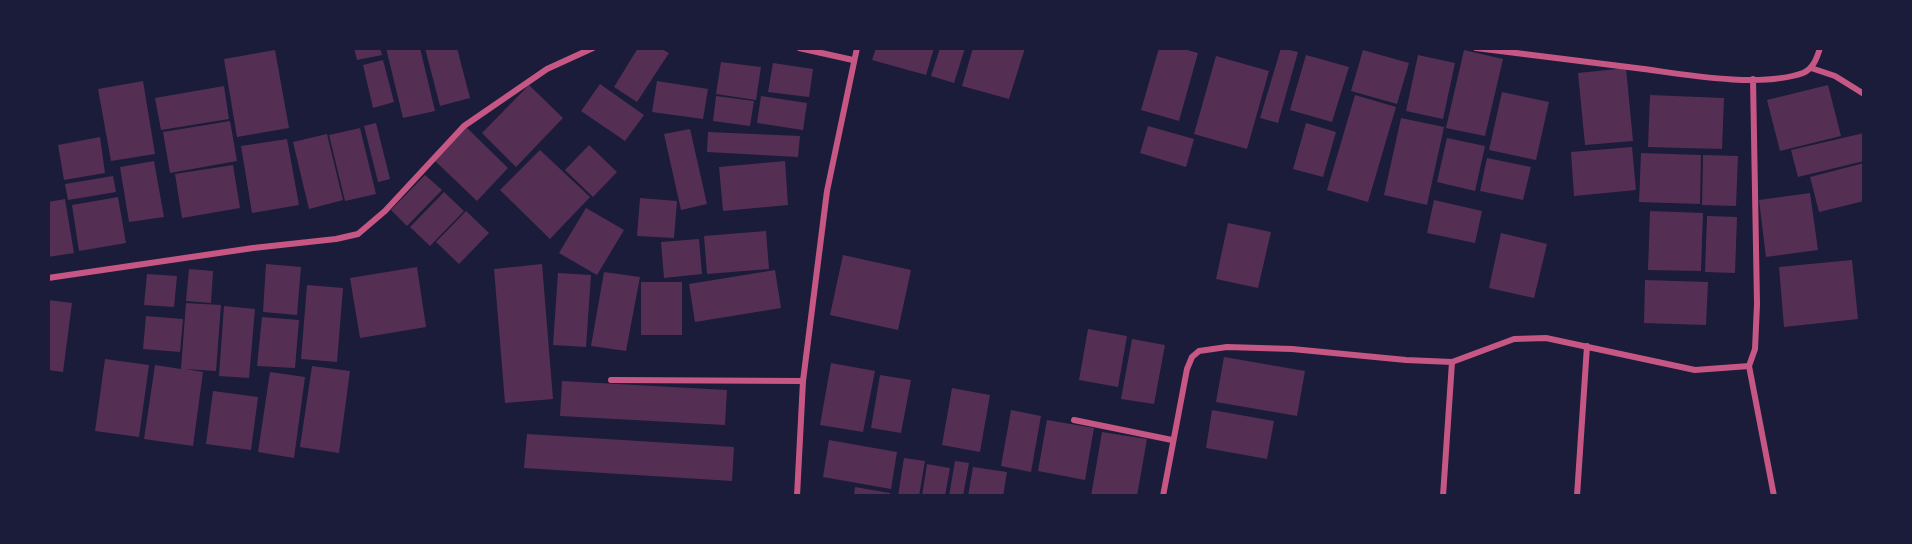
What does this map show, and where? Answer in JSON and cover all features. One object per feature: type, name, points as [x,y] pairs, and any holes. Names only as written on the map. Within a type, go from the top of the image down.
[{"type":"street","points":[[48,278],[107,272],[253,248],[336,240],[358,234],[385,211],[464,126],[547,69],[592,48]]},
{"type":"street","points":[[799,48],[853,60]]},
{"type":"street","points":[[797,496],[803,381],[827,191],[857,48]]},
{"type":"street","points":[[1476,48],[1688,75],[1753,79],[1778,79],[1804,73],[1811,68],[1820,48]]},
{"type":"street","points":[[1811,68],[1834,76],[1864,94]]},
{"type":"street","points":[[1753,79],[1757,303],[1755,349],[1749,366],[1774,496]]},
{"type":"street","points":[[1163,496],[1187,369],[1199,351],[1227,347],[1292,349],[1452,362],[1514,339],[1546,338],[1695,370],[1749,366]]},
{"type":"street","points":[[1577,496],[1587,346]]},
{"type":"street","points":[[1443,496],[1452,362]]},
{"type":"street","points":[[611,380],[803,381]]},
{"type":"street","points":[[1074,420],[1172,440]]},
{"type":"building","points":[[354,48],[380,48],[382,55],[357,60]]},
{"type":"building","points":[[386,48],[420,48],[435,111],[403,118]]},
{"type":"building","points":[[425,48],[457,48],[470,98],[440,106]]},
{"type":"building","points":[[638,48],[660,48],[669,53],[637,102],[614,87]]},
{"type":"building","points":[[876,48],[934,48],[926,75],[872,60]]},
{"type":"building","points":[[940,48],[965,48],[954,83],[931,76]]},
{"type":"building","points":[[973,48],[1025,48],[1009,99],[962,86]]},
{"type":"building","points":[[1159,48],[1180,48],[1198,53],[1179,121],[1141,110]]},
{"type":"building","points":[[1281,48],[1298,52],[1278,123],[1260,118]]},
{"type":"building","points":[[275,50],[289,128],[237,137],[224,59]]},
{"type":"building","points":[[1363,50],[1409,63],[1397,104],[1351,91]]},
{"type":"building","points":[[1464,50],[1503,59],[1485,136],[1446,128]]},
{"type":"building","points":[[1306,55],[1349,67],[1332,122],[1290,110]]},
{"type":"building","points":[[1418,55],[1455,63],[1443,119],[1406,111]]},
{"type":"building","points":[[1216,56],[1269,71],[1247,149],[1194,134]]},
{"type":"building","points":[[383,60],[394,102],[373,108],[363,65]]},
{"type":"building","points":[[721,62],[761,67],[756,100],[716,94]]},
{"type":"building","points":[[773,63],[813,69],[809,97],[768,92]]},
{"type":"building","points":[[1626,68],[1633,141],[1585,145],[1578,73]]},
{"type":"building","points":[[143,81],[155,154],[111,161],[98,89]]},
{"type":"building","points":[[657,81],[708,89],[703,119],[652,112]]},
{"type":"building","points":[[600,84],[644,115],[625,141],[581,111]]},
{"type":"building","points":[[529,85],[563,118],[516,167],[482,133]]},
{"type":"building","points":[[1828,85],[1841,136],[1780,151],[1767,100]]},
{"type":"building","points":[[224,86],[229,119],[161,130],[155,98]]},
{"type":"building","points":[[1502,92],[1549,102],[1536,160],[1489,150]]},
{"type":"building","points":[[1355,95],[1396,107],[1368,202],[1327,190]]},
{"type":"building","points":[[1650,95],[1724,98],[1722,149],[1648,147]]},
{"type":"building","points":[[716,96],[754,101],[750,126],[713,121]]},
{"type":"building","points":[[761,96],[807,103],[803,130],[757,123]]},
{"type":"building","points":[[1401,118],[1444,127],[1427,205],[1384,195]]},
{"type":"building","points":[[230,121],[237,161],[170,173],[163,132]]},
{"type":"building","points":[[376,123],[390,179],[378,182],[364,126]]},
{"type":"building","points":[[1306,123],[1336,132],[1323,177],[1293,169]]},
{"type":"building","points":[[465,126],[508,168],[477,201],[433,159]]},
{"type":"building","points":[[1148,126],[1194,139],[1186,167],[1140,153]]},
{"type":"building","points":[[360,128],[376,194],[345,201],[329,135]]},
{"type":"building","points":[[690,129],[707,204],[681,210],[664,134]]},
{"type":"building","points":[[708,132],[800,136],[798,157],[707,152]]},
{"type":"building","points":[[1864,133],[1864,161],[1798,177],[1791,150]]},
{"type":"building","points":[[327,134],[343,200],[309,209],[293,142]]},
{"type":"building","points":[[100,137],[105,173],[64,180],[58,145]]},
{"type":"building","points":[[1447,138],[1485,146],[1475,191],[1437,182]]},
{"type":"building","points":[[287,139],[299,205],[252,213],[241,146]]},
{"type":"building","points":[[589,145],[617,172],[593,197],[565,170]]},
{"type":"building","points":[[1632,147],[1636,190],[1574,196],[1571,152]]},
{"type":"building","points":[[540,150],[590,197],[550,239],[500,190]]},
{"type":"building","points":[[1641,153],[1701,155],[1700,204],[1639,202]]},
{"type":"building","points":[[1703,155],[1738,156],[1736,206],[1702,205]]},
{"type":"building","points":[[1487,158],[1531,167],[1523,200],[1480,191]]},
{"type":"building","points":[[154,161],[164,217],[129,222],[120,167]]},
{"type":"building","points":[[785,161],[788,205],[723,211],[719,167]]},
{"type":"building","points":[[1864,163],[1864,201],[1819,212],[1810,177]]},
{"type":"building","points":[[233,165],[240,208],[182,218],[175,174]]},
{"type":"building","points":[[425,175],[442,190],[407,226],[391,210]]},
{"type":"building","points":[[113,176],[116,192],[68,200],[65,184]]},
{"type":"building","points":[[444,192],[464,211],[430,246],[410,227]]},
{"type":"building","points":[[1810,193],[1818,250],[1766,257],[1759,200]]},
{"type":"building","points":[[118,197],[126,243],[79,251],[72,205]]},
{"type":"building","points":[[640,198],[677,201],[674,238],[637,236]]},
{"type":"building","points":[[65,199],[74,253],[48,257],[48,202]]},
{"type":"building","points":[[1434,200],[1482,211],[1475,243],[1427,233]]},
{"type":"building","points":[[586,208],[624,230],[597,275],[559,253]]},
{"type":"building","points":[[466,211],[489,233],[459,264],[436,242]]},
{"type":"building","points":[[1650,211],[1703,213],[1701,271],[1648,270]]},
{"type":"building","points":[[1707,216],[1737,217],[1735,273],[1705,272]]},
{"type":"building","points":[[1228,223],[1271,232],[1258,288],[1216,279]]},
{"type":"building","points":[[766,231],[769,269],[707,274],[704,236]]},
{"type":"building","points":[[1501,233],[1547,244],[1534,298],[1489,288]]},
{"type":"building","points":[[699,239],[702,274],[664,278],[661,242]]},
{"type":"building","points":[[843,255],[911,270],[898,330],[830,315]]},
{"type":"building","points":[[1852,260],[1858,319],[1784,327],[1779,267]]},
{"type":"building","points":[[266,264],[301,267],[297,315],[263,312]]},
{"type":"building","points":[[542,264],[553,399],[505,403],[494,269]]},
{"type":"building","points":[[417,267],[426,327],[360,338],[350,278]]},
{"type":"building","points":[[189,269],[213,271],[211,303],[186,301]]},
{"type":"building","points":[[775,270],[781,308],[695,322],[689,284]]},
{"type":"building","points":[[604,272],[640,277],[626,351],[591,346]]},
{"type":"building","points":[[558,273],[591,275],[586,347],[553,345]]},
{"type":"building","points":[[147,274],[177,276],[174,307],[144,305]]},
{"type":"building","points":[[1645,280],[1708,282],[1706,325],[1644,323]]},
{"type":"building","points":[[641,282],[682,282],[682,335],[641,335]]},
{"type":"building","points":[[307,285],[343,288],[337,362],[301,359]]},
{"type":"building","points":[[48,300],[72,303],[63,372],[48,370]]},
{"type":"building","points":[[186,303],[221,305],[216,371],[185,369],[203,372],[193,446],[144,439],[155,365],[181,369]]},
{"type":"building","points":[[224,306],[255,309],[249,378],[219,376]]},
{"type":"building","points":[[146,316],[183,319],[180,352],[143,349]]},
{"type":"building","points":[[262,317],[299,320],[295,368],[257,366]]},
{"type":"building","points":[[1088,329],[1127,336],[1118,387],[1079,380]]},
{"type":"building","points":[[1132,339],[1165,345],[1154,404],[1121,399]]},
{"type":"building","points":[[1224,357],[1305,371],[1297,416],[1216,402]]},
{"type":"building","points":[[105,359],[149,365],[139,437],[95,431]]},
{"type":"building","points":[[831,363],[875,371],[863,432],[820,425]]},
{"type":"building","points":[[312,366],[350,371],[339,453],[300,447]]},
{"type":"building","points":[[270,372],[305,377],[294,458],[258,452]]},
{"type":"building","points":[[880,375],[911,380],[901,433],[871,428]]},
{"type":"building","points":[[562,381],[727,390],[725,425],[560,416]]},
{"type":"building","points":[[952,388],[990,395],[980,452],[942,445]]},
{"type":"building","points":[[213,391],[258,397],[251,450],[206,444]]},
{"type":"building","points":[[1011,410],[1041,416],[1031,472],[1001,466]]},
{"type":"building","points":[[1212,410],[1274,421],[1267,459],[1206,448]]},
{"type":"building","points":[[1047,420],[1094,428],[1085,480],[1038,471]]},
{"type":"building","points":[[1102,432],[1147,439],[1137,496],[1091,496]]},
{"type":"building","points":[[527,434],[734,447],[732,481],[524,468]]},
{"type":"building","points":[[829,440],[897,452],[891,489],[823,477]]},
{"type":"building","points":[[904,458],[925,461],[919,496],[898,496]]},
{"type":"building","points":[[955,461],[969,463],[963,496],[949,496]]},
{"type":"building","points":[[927,464],[950,468],[945,496],[922,496]]},
{"type":"building","points":[[973,467],[1007,472],[1003,496],[968,496]]},
{"type":"building","points":[[855,487],[890,493],[890,496],[854,496]]}]
